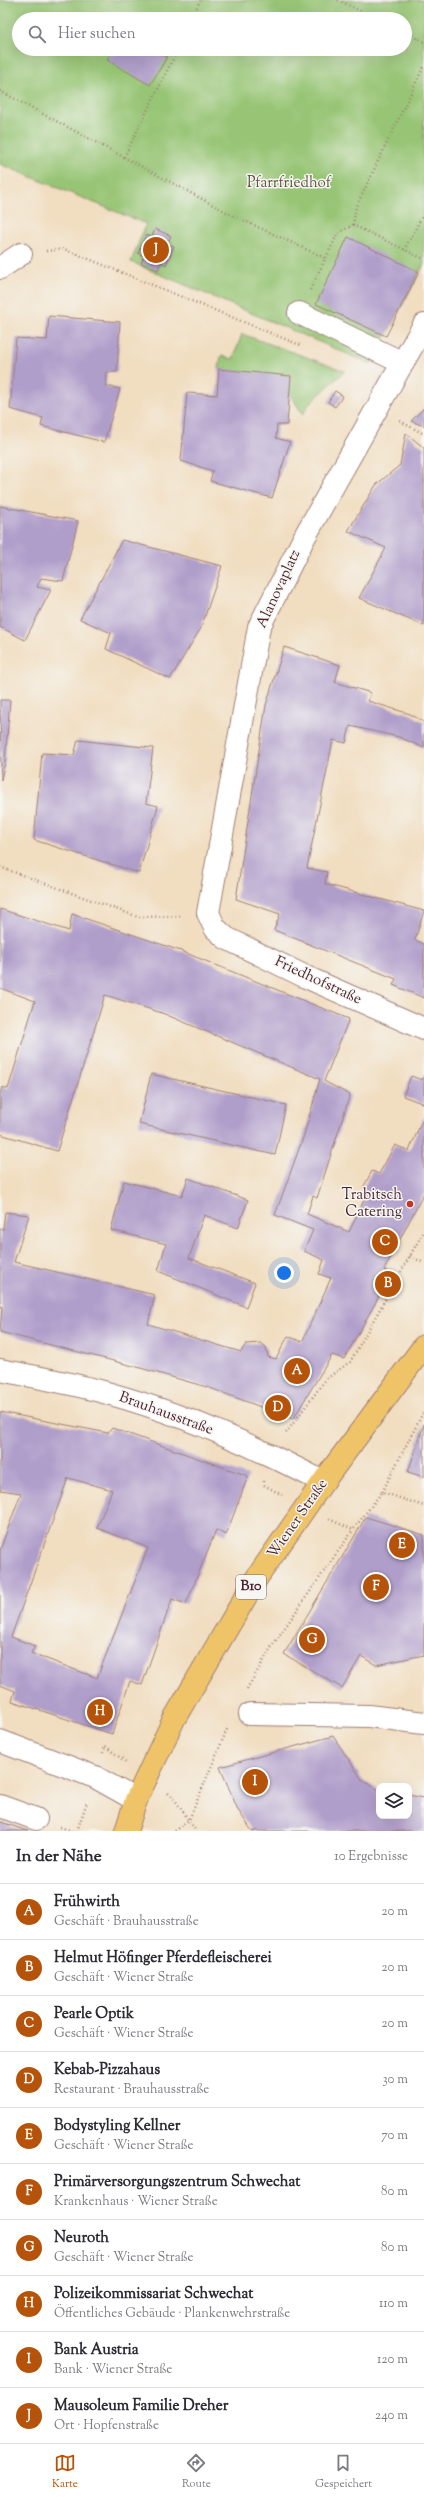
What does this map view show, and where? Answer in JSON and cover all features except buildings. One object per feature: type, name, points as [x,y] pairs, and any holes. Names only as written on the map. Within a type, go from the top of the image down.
[{"type":"main road","name":"Wiener Straße","points":[[126,1831],[136,1800],[177,1714],[256,1579],[323,1482],[424,1346]]},
{"type":"street","points":[[0,268],[21,254]]},
{"type":"street","points":[[299,313],[403,363]]},
{"type":"street","name":"Alanovaplatz","points":[[215,928],[208,913],[259,627],[305,536],[424,325]]},
{"type":"street","name":"Friedhofstraße","points":[[215,928],[226,938],[306,977],[424,1029]]},
{"type":"street","name":"Brauhausstraße","points":[[0,1370],[67,1382],[109,1393],[254,1447],[323,1482]]},
{"type":"street","points":[[250,1714],[369,1716],[424,1723]]},
{"type":"street","points":[[0,1741],[95,1777],[136,1800]]},
{"type":"street","points":[[0,1806],[36,1819]]},
{"type":"path","points":[[195,12],[200,0]]},
{"type":"path","points":[[338,0],[363,12]]},
{"type":"path","points":[[412,36],[424,42]]},
{"type":"path","points":[[124,158],[175,56]]},
{"type":"path","points":[[353,225],[356,207],[424,66]]},
{"type":"path","points":[[0,91],[239,218],[325,258]]},
{"type":"path","points":[[404,250],[424,213]]},
{"type":"path","points":[[353,225],[424,259]]},
{"type":"path","points":[[299,313],[338,233],[353,225]]},
{"type":"path","points":[[21,254],[64,249],[306,347]]},
{"type":"path","points":[[353,1530],[305,1508],[264,1485],[264,1474],[287,1432],[326,1379],[350,1362],[424,1231]]},
{"type":"path","points":[[410,1256],[424,1263]]},
{"type":"path","points":[[246,1691],[272,1646],[353,1530],[382,1492],[424,1412]]},
{"type":"path","points":[[382,1492],[424,1506]]},
{"type":"path","points":[[174,1831],[189,1820],[228,1725]]},
{"type":"green space","name":"Pfarrfriedhof","points":[[0,0],[424,0],[424,264],[371,364],[131,262],[146,224],[0,164]]},
{"type":"green space","points":[[242,334],[345,371],[309,404],[303,414],[288,392],[219,369],[221,356],[233,359]]},
{"type":"place","name":"Mausoleum Familie Dreher","points":[[156,250]]},
{"type":"place","name":"Trabitsch Catering","points":[[410,1204]]},
{"type":"place","name":"Pearle Optik","points":[[385,1242]]},
{"type":"place","name":"Helmut Höfinger Pferdefleischerei","points":[[388,1284]]},
{"type":"place","name":"Frühwirth","points":[[297,1371]]},
{"type":"place","name":"Kebab-Pizzahaus","points":[[278,1408]]},
{"type":"place","name":"Bodystyling Kellner","points":[[402,1545]]},
{"type":"place","name":"Primärversorgungszentrum Schwechat","points":[[376,1587]]},
{"type":"place","name":"Neuroth","points":[[312,1640]]},
{"type":"place","name":"Polizeikommissariat Schwechat","points":[[100,1712]]},
{"type":"place","name":"Bank Austria","points":[[255,1782]]}]
